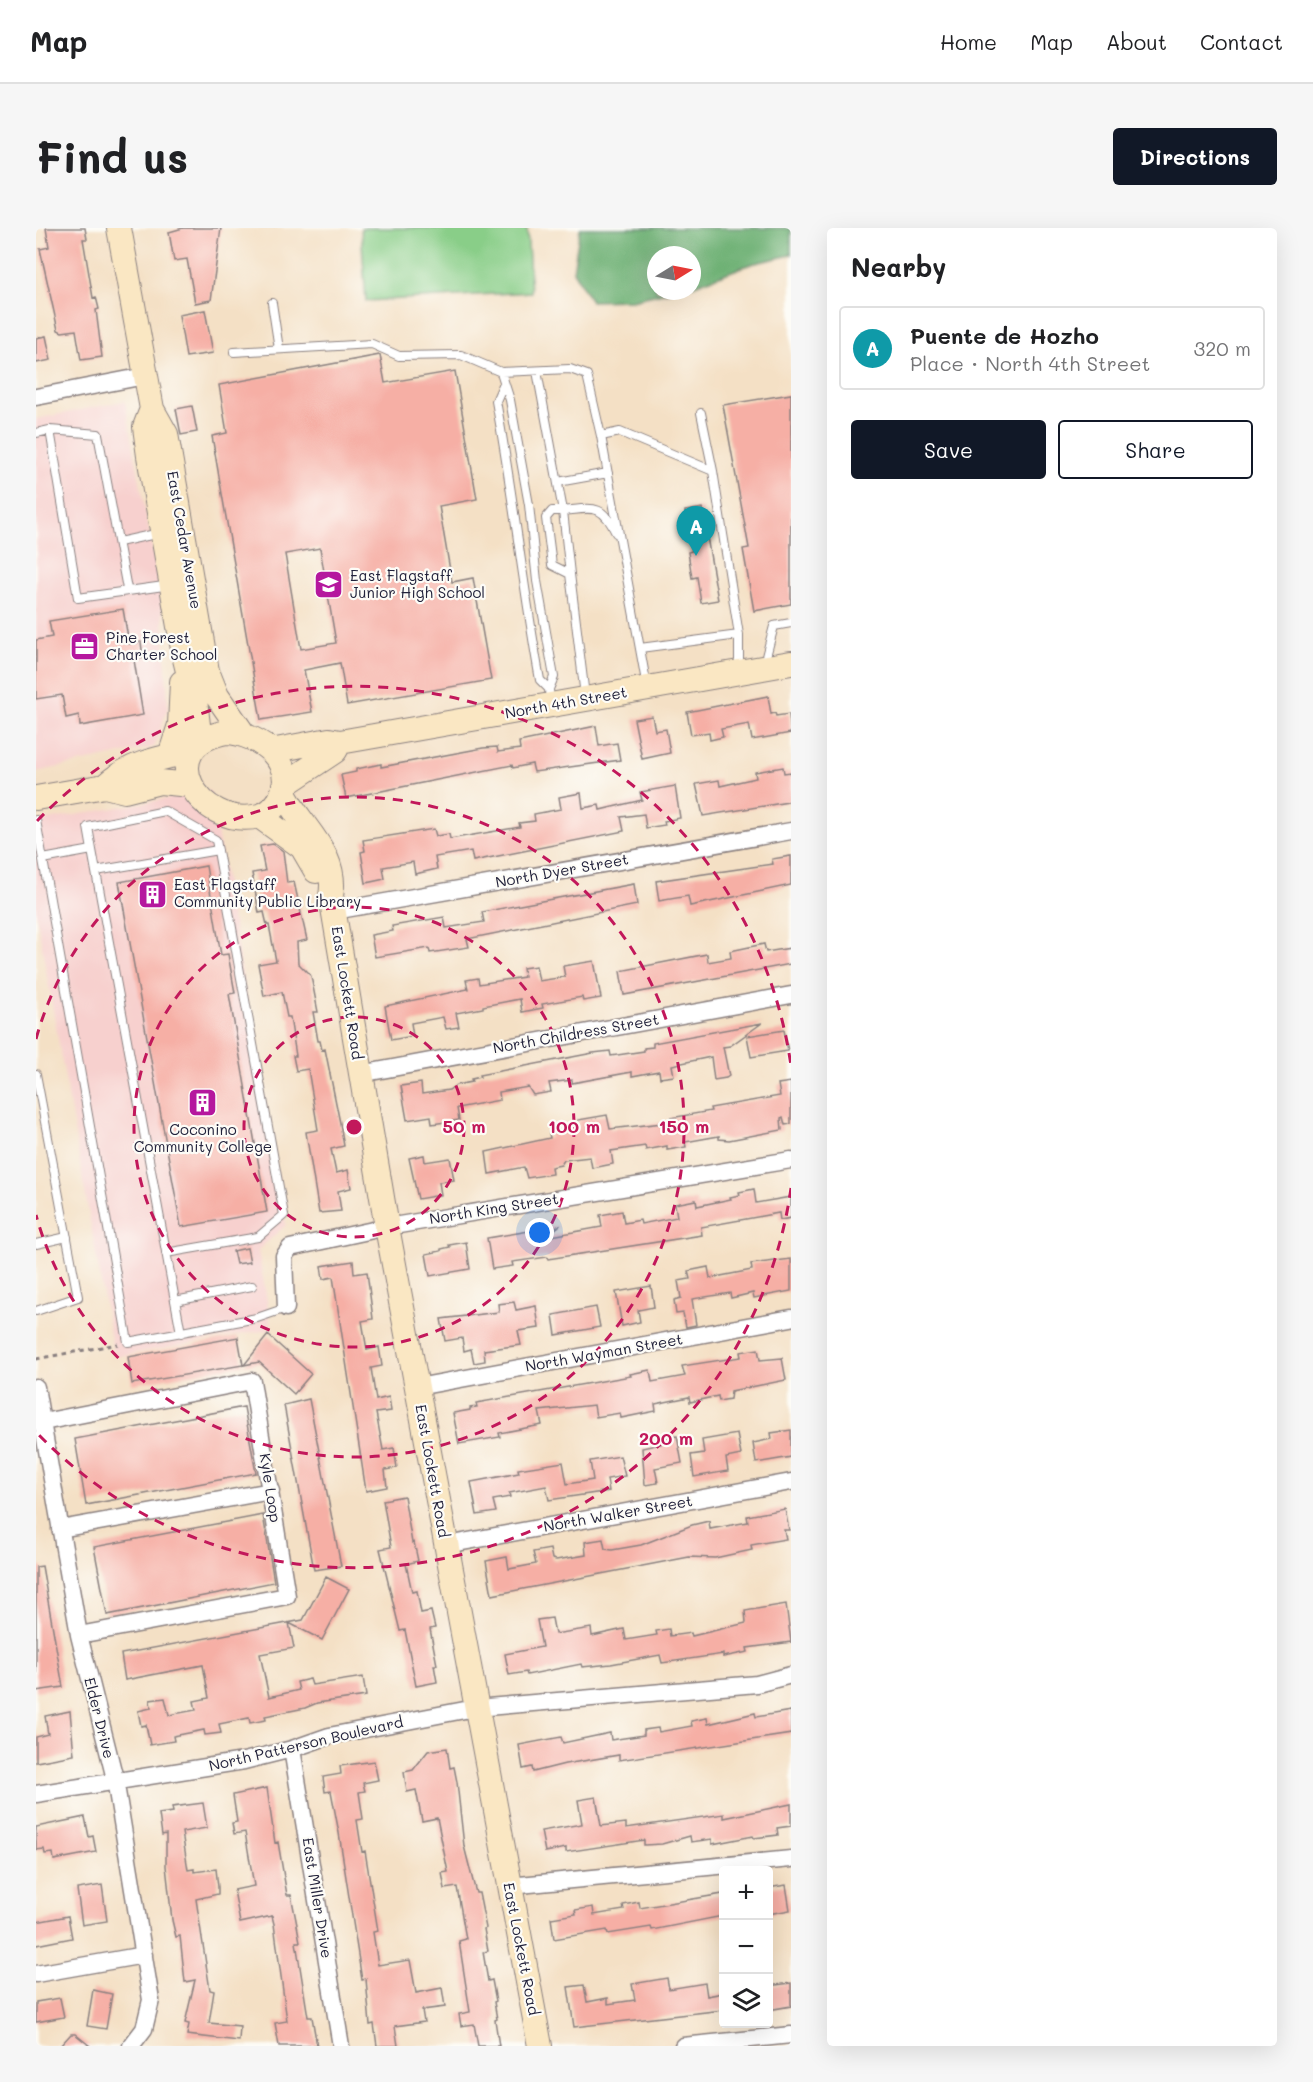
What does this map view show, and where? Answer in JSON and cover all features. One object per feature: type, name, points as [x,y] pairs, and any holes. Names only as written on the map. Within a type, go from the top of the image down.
[{"type":"street","name":"East Cedar Avenue","points":[[119,228],[152,410],[166,434],[207,671],[217,696],[244,735]]},
{"type":"street","points":[[36,397],[145,376]]},
{"type":"street","name":"East Cedar Avenue","points":[[152,410],[145,427],[184,655],[195,700],[187,750]]},
{"type":"street","points":[[184,655],[180,725],[187,750],[190,784],[200,799],[220,812],[241,817],[259,816],[275,806],[284,788],[334,751],[340,742]]},
{"type":"street","name":"North 4th Street","points":[[271,751],[328,740],[340,742],[550,697],[586,699],[791,663]]},
{"type":"street","points":[[105,786],[119,772],[187,750],[227,732],[244,735],[271,751],[283,767],[284,788]]},
{"type":"street","points":[[36,798],[105,786],[125,791],[160,782],[190,784]]},
{"type":"street","name":"East Lockett Road","points":[[284,788],[324,852],[333,882],[332,904],[387,1227],[540,2046]]},
{"type":"street","name":"East Lockett Road","points":[[259,816],[302,847],[314,866],[321,887],[332,904]]},
{"type":"street","name":"North Dyer Street","points":[[332,904],[791,831]]},
{"type":"street","name":"North Childress Street","points":[[360,1074],[791,995]]},
{"type":"street","name":"North King Street","points":[[286,1308],[284,1256],[290,1248],[387,1227],[791,1160]]},
{"type":"street","name":"North Wayman Street","points":[[417,1387],[791,1318]]},
{"type":"street","name":"Kyle Loop","points":[[44,1422],[252,1381],[271,1491],[287,1596],[79,1635]]},
{"type":"street","name":"Elder Drive","points":[[36,1387],[44,1422],[79,1635],[115,1779],[151,2000],[144,2029],[131,2046]]},
{"type":"street","name":"North Walker Street","points":[[446,1545],[791,1482]]},
{"type":"street","points":[[60,1529],[271,1491]]},
{"type":"street","name":"North Patterson Boulevard","points":[[36,1794],[115,1779],[173,1774],[292,1749],[329,1736],[476,1708],[757,1684],[791,1675]]},
{"type":"street","name":"East Miller Drive","points":[[292,1749],[341,2046]]},
{"type":"street","points":[[509,1886],[791,1859]]},
{"type":"street","points":[[36,1974],[144,1955]]},
{"type":"street","points":[[682,2046],[791,2035]]},
{"type":"lane","points":[[272,303],[279,349]]},
{"type":"lane","points":[[234,352],[372,344],[399,357],[460,355],[501,372],[570,369],[586,375],[601,436],[647,688]]},
{"type":"lane","points":[[537,371],[563,511],[586,699]]},
{"type":"lane","points":[[501,372],[503,385],[510,400],[529,505],[537,581],[554,676],[550,697]]},
{"type":"lane","points":[[503,385],[496,400],[515,505],[522,579],[540,680],[550,697]]},
{"type":"lane","points":[[701,413],[713,471],[739,635],[739,672]]},
{"type":"lane","points":[[50,430],[78,598],[127,589],[172,585]]},
{"type":"lane","points":[[36,433],[50,430],[99,434],[127,589]]},
{"type":"lane","points":[[601,436],[620,432],[713,471]]},
{"type":"lane","points":[[558,483],[608,473]]},
{"type":"lane","points":[[570,574],[552,565],[546,518],[552,511],[595,508],[608,515],[621,544]]},
{"type":"lane","points":[[119,542],[162,532]]},
{"type":"lane","points":[[763,668],[774,626],[791,623]]},
{"type":"lane","points":[[640,648],[739,635]]},
{"type":"lane","points":[[166,1253],[258,1237],[284,1215],[216,840],[165,811],[88,827],[180,1333]]},
{"type":"lane","points":[[36,820],[128,1342]]},
{"type":"lane","points":[[43,858],[92,850]]},
{"type":"lane","points":[[96,871],[218,850]]},
{"type":"lane","points":[[36,1074],[78,1297],[36,1311]]},
{"type":"lane","points":[[36,1244],[67,1237]]},
{"type":"lane","points":[[175,1301],[252,1286]]},
{"type":"lane","name":"North King Street","points":[[128,1342],[257,1318],[286,1308]]},
{"type":"path","points":[[36,1359],[128,1342]]},
{"type":"shaded area","points":[[125,401],[162,600],[168,707],[154,747],[36,772],[36,419]]},
{"type":"shaded area","points":[[210,791],[286,1225],[258,1250],[272,1329],[114,1357],[36,913],[36,822]]},
{"type":"green space","points":[[361,228],[527,228],[531,292],[366,301]]},
{"type":"green space","points":[[580,228],[791,228],[791,255],[751,264],[701,283],[701,246],[647,246],[647,297],[632,300],[591,301],[573,271]]},
{"type":"building","points":[[46,228],[85,228],[87,239],[83,239],[93,298],[96,297],[99,309],[96,310],[102,357],[81,360],[76,330],[62,332],[58,330],[40,249],[49,247]]},
{"type":"building","points":[[183,228],[221,228],[211,300],[195,303],[187,259],[174,261],[169,232]]},
{"type":"building","points":[[205,310],[213,353],[186,357],[179,315]]},
{"type":"building","points":[[46,336],[51,360],[36,363],[36,338]]},
{"type":"building","points":[[380,355],[385,383],[455,371],[477,499],[439,506],[452,582],[473,578],[491,680],[347,705],[340,663],[304,670],[312,712],[261,720],[212,436],[227,433],[219,385]],"holes":[[[320,548],[336,643],[301,649],[285,554]]]},
{"type":"building","points":[[791,394],[791,604],[754,611],[743,549],[749,548],[723,405]]},
{"type":"building","points":[[192,406],[197,432],[181,435],[176,409]]},
{"type":"building","points":[[702,508],[718,600],[701,603],[697,577],[692,578],[688,552],[692,551],[685,511]]},
{"type":"building","points":[[123,609],[129,644],[141,642],[143,658],[134,660],[143,715],[80,726],[79,715],[66,718],[62,695],[36,699],[36,640],[52,637],[49,621]]},
{"type":"building","points":[[768,696],[771,714],[775,713],[776,716],[789,714],[791,733],[752,740],[749,724],[721,729],[723,737],[710,740],[709,732],[691,735],[687,712]]},
{"type":"building","points":[[652,716],[655,731],[666,729],[670,753],[642,759],[634,719]]},
{"type":"building","points":[[596,726],[599,746],[617,743],[620,760],[534,772],[532,764],[513,768],[512,765],[346,798],[341,775],[356,772],[356,769],[381,764],[381,767],[483,748],[497,747],[498,752],[520,749],[519,742]]},
{"type":"building","points":[[783,767],[784,773],[791,772],[791,799],[788,802],[703,816],[696,784],[719,780],[720,786],[756,778],[755,772]]},
{"type":"building","points":[[675,786],[680,818],[664,821],[665,825],[646,828],[644,814],[621,817],[624,831],[473,861],[471,851],[435,857],[437,869],[415,874],[413,862],[383,867],[385,879],[366,883],[361,852],[365,851],[363,840],[434,829],[436,836],[449,834],[450,839],[520,827],[519,823],[535,821],[534,814],[561,809],[559,797],[581,793],[583,808],[599,805],[600,810],[642,800],[640,792]]},
{"type":"building","points":[[273,844],[283,851],[287,883],[294,882],[307,940],[297,942],[298,963],[311,976],[318,1012],[313,1012],[318,1041],[320,1041],[322,1050],[325,1049],[344,1146],[331,1149],[336,1173],[348,1170],[351,1188],[338,1191],[341,1211],[319,1213],[306,1132],[318,1130],[308,1069],[296,1071],[290,1017],[287,1017],[282,992],[264,996],[258,964],[276,961],[269,925],[267,925],[264,912],[259,913],[252,873],[265,871],[260,846]]},
{"type":"building","points":[[791,856],[791,885],[690,906],[688,896],[659,901],[656,881],[773,864],[772,859]]},
{"type":"building","name":"Coconino Community College","points":[[206,866],[221,955],[228,954],[235,993],[229,994],[267,1212],[181,1227],[119,882]]},
{"type":"building","points":[[634,884],[637,905],[467,939],[469,947],[430,953],[429,948],[375,957],[371,935],[393,931],[392,926],[444,917],[446,928],[484,922],[482,912]]},
{"type":"building","points":[[764,944],[766,952],[791,948],[791,964],[624,995],[620,971],[707,954],[708,962],[731,958],[730,951]]},
{"type":"building","points":[[594,961],[601,998],[583,1001],[582,997],[542,1004],[543,1008],[522,1012],[520,999],[483,1006],[483,1008],[456,1013],[459,1027],[446,1029],[443,1017],[411,1023],[413,1036],[391,1040],[385,1006],[468,989],[466,980],[478,978],[479,984],[524,977],[523,968],[536,966],[539,981],[565,977],[563,966]]},
{"type":"building","points":[[762,1023],[730,1046],[723,1047],[729,1076],[726,1078],[714,1080],[711,1057],[672,1065],[674,1076],[660,1078],[659,1071],[632,1076],[632,1072],[572,1083],[572,1080],[549,1083],[551,1092],[533,1095],[528,1087],[499,1092],[500,1100],[457,1108],[459,1120],[432,1124],[431,1116],[407,1120],[401,1086],[421,1083],[422,1094],[449,1090],[456,1085],[472,1082],[471,1079],[480,1077],[479,1075],[593,1053],[610,1051],[611,1056],[644,1051],[644,1048],[653,1047],[653,1043]]},
{"type":"building","points":[[784,1030],[788,1051],[751,1057],[747,1036]]},
{"type":"building","points":[[791,1082],[791,1124],[785,1125],[783,1117],[781,1118],[782,1130],[729,1140],[719,1139],[719,1136],[685,1142],[686,1147],[667,1150],[667,1146],[646,1150],[645,1146],[611,1151],[613,1164],[592,1168],[590,1157],[564,1160],[561,1165],[551,1167],[552,1174],[527,1178],[524,1167],[489,1174],[486,1152],[550,1138],[549,1133],[579,1129],[578,1120],[607,1115],[610,1129],[671,1122],[670,1118],[711,1111],[710,1108],[780,1096],[778,1084]]},
{"type":"building","points":[[424,1155],[425,1162],[450,1158],[454,1180],[439,1182],[441,1195],[418,1199],[409,1158]]},
{"type":"building","points":[[754,1189],[756,1203],[791,1197],[791,1218],[780,1220],[779,1213],[701,1227],[702,1235],[548,1259],[547,1257],[512,1262],[513,1266],[492,1269],[487,1238],[559,1226],[546,1237],[602,1227],[600,1215],[622,1211],[624,1223],[640,1220],[641,1224],[677,1217],[675,1204],[696,1200],[697,1206],[731,1199],[730,1197],[740,1195],[739,1192]]},
{"type":"building","points":[[466,1242],[470,1269],[430,1276],[426,1254],[441,1251],[441,1249],[450,1247],[449,1245]]},
{"type":"building","points":[[247,1248],[250,1262],[236,1264],[233,1251]]},
{"type":"building","points":[[791,1259],[791,1291],[754,1298],[753,1293],[731,1298],[730,1293],[692,1299],[696,1325],[686,1327],[683,1313],[676,1314],[674,1300],[681,1298],[678,1281],[690,1279],[688,1271],[708,1267],[710,1278],[752,1270],[751,1264]]},
{"type":"building","points":[[353,1261],[354,1274],[367,1272],[373,1319],[362,1321],[367,1350],[379,1347],[382,1366],[371,1368],[376,1400],[389,1397],[391,1411],[376,1413],[383,1450],[394,1448],[397,1468],[385,1470],[387,1487],[366,1491],[333,1277],[323,1279],[321,1266]]},
{"type":"building","points":[[651,1286],[654,1307],[638,1310],[640,1322],[622,1326],[616,1292]]},
{"type":"building","points":[[514,1302],[516,1310],[536,1306],[539,1328],[518,1331],[521,1345],[484,1350],[485,1361],[474,1363],[471,1349],[464,1351],[462,1338],[445,1341],[441,1319],[499,1312],[498,1304]]},
{"type":"building","points":[[596,1307],[600,1327],[556,1335],[553,1315]]},
{"type":"building","points":[[268,1335],[311,1374],[294,1394],[259,1362],[244,1365]]},
{"type":"building","points":[[238,1337],[243,1365],[132,1384],[128,1357]]},
{"type":"building","points":[[758,1349],[760,1360],[782,1358],[786,1380],[731,1391],[730,1399],[719,1401],[718,1396],[690,1402],[689,1397],[655,1404],[656,1411],[621,1418],[620,1413],[596,1417],[594,1405],[539,1411],[542,1425],[499,1433],[500,1437],[459,1444],[453,1413],[477,1407],[476,1403],[631,1376],[630,1374],[650,1370],[652,1382],[685,1376],[682,1366],[741,1357],[740,1352]]},
{"type":"building","points":[[309,1399],[341,1566],[314,1570],[284,1405]]},
{"type":"building","points":[[244,1407],[256,1473],[86,1505],[75,1439]]},
{"type":"building","points":[[791,1430],[791,1457],[756,1463],[753,1443],[772,1439],[771,1433]]},
{"type":"building","points":[[737,1434],[741,1455],[726,1458],[728,1471],[694,1477],[691,1455],[704,1453],[702,1440]]},
{"type":"building","points":[[677,1436],[682,1463],[655,1468],[658,1483],[645,1485],[642,1448],[661,1444],[660,1438]]},
{"type":"building","points":[[620,1456],[625,1476],[607,1479],[609,1491],[549,1500],[546,1486],[509,1493],[510,1497],[493,1500],[496,1512],[477,1515],[471,1482],[519,1473],[518,1469],[563,1462],[567,1484],[593,1480],[590,1461]]},
{"type":"building","points":[[404,1496],[412,1543],[414,1542],[418,1561],[406,1564],[412,1592],[417,1591],[421,1613],[431,1611],[435,1628],[430,1629],[437,1665],[434,1665],[437,1682],[416,1686],[405,1630],[400,1631],[380,1549],[391,1547],[383,1500]]},
{"type":"building","points":[[785,1509],[789,1530],[784,1530],[786,1539],[751,1545],[752,1550],[715,1558],[689,1557],[492,1595],[486,1561],[507,1557],[509,1569],[536,1564],[533,1552],[550,1549],[552,1559],[556,1560],[586,1555],[585,1542],[603,1539],[605,1549],[612,1550],[641,1545],[692,1525],[709,1521],[710,1529],[748,1522],[747,1516]]},
{"type":"building","points":[[263,1515],[274,1582],[107,1615],[94,1547]]},
{"type":"building","points":[[42,1566],[63,1687],[36,1691],[36,1567]]},
{"type":"building","points":[[326,1577],[349,1589],[322,1640],[289,1623],[294,1648],[260,1654],[269,1697],[299,1690],[297,1682],[310,1679],[312,1685],[363,1677],[366,1696],[317,1703],[305,1708],[265,1716],[266,1720],[250,1723],[249,1718],[219,1724],[221,1733],[205,1735],[204,1730],[173,1736],[174,1741],[150,1745],[146,1725],[141,1726],[138,1711],[151,1708],[150,1700],[165,1698],[169,1715],[196,1710],[194,1701],[209,1698],[203,1665],[125,1680],[121,1654],[303,1620]]},
{"type":"building","points":[[786,1604],[791,1642],[747,1648],[748,1652],[723,1657],[723,1654],[662,1663],[660,1655],[611,1664],[582,1667],[581,1664],[527,1675],[526,1672],[509,1675],[505,1654],[542,1647],[537,1620],[552,1618],[555,1634],[591,1628],[592,1636],[624,1629],[626,1640],[657,1635],[656,1631],[669,1629],[670,1636],[691,1633],[692,1636],[746,1623],[745,1611]]},
{"type":"building","points":[[70,1711],[74,1755],[36,1762],[36,1737],[48,1734],[45,1716]]},
{"type":"building","points":[[791,1711],[791,1734],[619,1760],[619,1755],[533,1772],[532,1767],[523,1769],[519,1745],[561,1737],[563,1743],[610,1733],[611,1740],[644,1735],[644,1730],[658,1728],[659,1732],[692,1726],[691,1721],[707,1718],[708,1724],[755,1713],[756,1717]]},
{"type":"building","points":[[447,1748],[450,1768],[454,1767],[457,1782],[464,1846],[476,1893],[479,1893],[486,1928],[484,1929],[488,1951],[483,1952],[488,1981],[492,1980],[496,2001],[494,2002],[497,2019],[495,2020],[499,2046],[478,2046],[474,2024],[461,2026],[459,2014],[470,2012],[459,1941],[466,1939],[457,1887],[445,1889],[442,1873],[448,1872],[437,1818],[422,1821],[416,1790],[407,1792],[404,1772],[413,1770],[428,1751]]},
{"type":"building","points":[[374,1761],[378,1780],[363,1783],[365,1791],[359,1792],[363,1819],[357,1820],[362,1852],[365,1851],[378,1931],[373,1932],[378,1965],[410,1960],[416,1993],[442,1988],[445,2007],[422,2010],[424,2022],[395,2026],[398,2046],[377,2046],[374,2024],[370,2025],[366,1979],[362,1980],[339,1833],[331,1791],[325,1792],[323,1777],[341,1774],[340,1766]]},
{"type":"building","points":[[267,1788],[275,1843],[278,1842],[287,1895],[291,1895],[297,1925],[300,1942],[296,1942],[308,2017],[312,2017],[317,2046],[279,2046],[275,2023],[287,2021],[272,1916],[240,1923],[234,1890],[254,1886],[245,1832],[234,1834],[232,1823],[237,1822],[233,1795]]},
{"type":"building","points":[[596,1797],[601,1826],[626,1823],[626,1828],[724,1814],[724,1818],[791,1804],[791,1826],[777,1828],[778,1835],[754,1838],[753,1836],[712,1844],[712,1839],[691,1842],[690,1836],[662,1844],[644,1845],[644,1840],[566,1852],[566,1848],[545,1852],[541,1831],[582,1824],[578,1800]]},
{"type":"building","points":[[203,1803],[207,1828],[182,1832],[188,1870],[194,1869],[194,1872],[216,1869],[218,1894],[196,1899],[210,1990],[214,1991],[209,2023],[240,2026],[239,2041],[187,2035],[189,2024],[185,2023],[195,1980],[185,1982],[180,1936],[176,1937],[172,1920],[166,1866],[166,1834],[162,1835],[159,1814],[173,1812],[172,1807]]},
{"type":"building","points":[[85,1817],[89,1837],[93,1836],[96,1852],[54,1860],[53,1853],[45,1854],[44,1849],[36,1850],[36,1827]]},
{"type":"building","points":[[102,1885],[107,1921],[82,1925],[77,1889]]},
{"type":"building","points":[[786,1885],[790,1910],[773,1913],[773,1887]]},
{"type":"building","points":[[719,1895],[719,1917],[652,1930],[651,1927],[608,1934],[607,1930],[554,1939],[551,1918],[576,1914],[575,1910],[593,1907],[594,1915],[624,1910],[623,1905],[639,1902],[640,1908]]},
{"type":"building","points":[[68,1916],[72,1938],[36,1945],[36,1922]]},
{"type":"building","points":[[667,1978],[669,1989],[705,1983],[707,1996],[719,1994],[719,2010],[574,2027],[568,1987],[584,1985],[587,2002],[608,1998],[608,2004],[635,2000],[632,1984]]},
{"type":"building","points":[[791,1983],[791,2006],[773,2009],[773,1985]]},
{"type":"building","points":[[93,1990],[112,1994],[106,2029],[87,2026]]},
{"type":"building","points":[[60,1998],[64,2017],[36,2022],[36,2002]]},
{"type":"building","points":[[71,2034],[75,2034],[90,2046],[60,2046]]},
{"type":"place","name":"Puente de Hozho","points":[[696,556]]},
{"type":"place","name":"East Flagstaff Junior High School","points":[[329,585]]},
{"type":"place","name":"Pine Forest Charter School","points":[[85,647]]},
{"type":"place","name":"East Flagstaff Community Public Library","points":[[153,894]]},
{"type":"place","name":"Coconino Community College","points":[[203,1103]]}]
